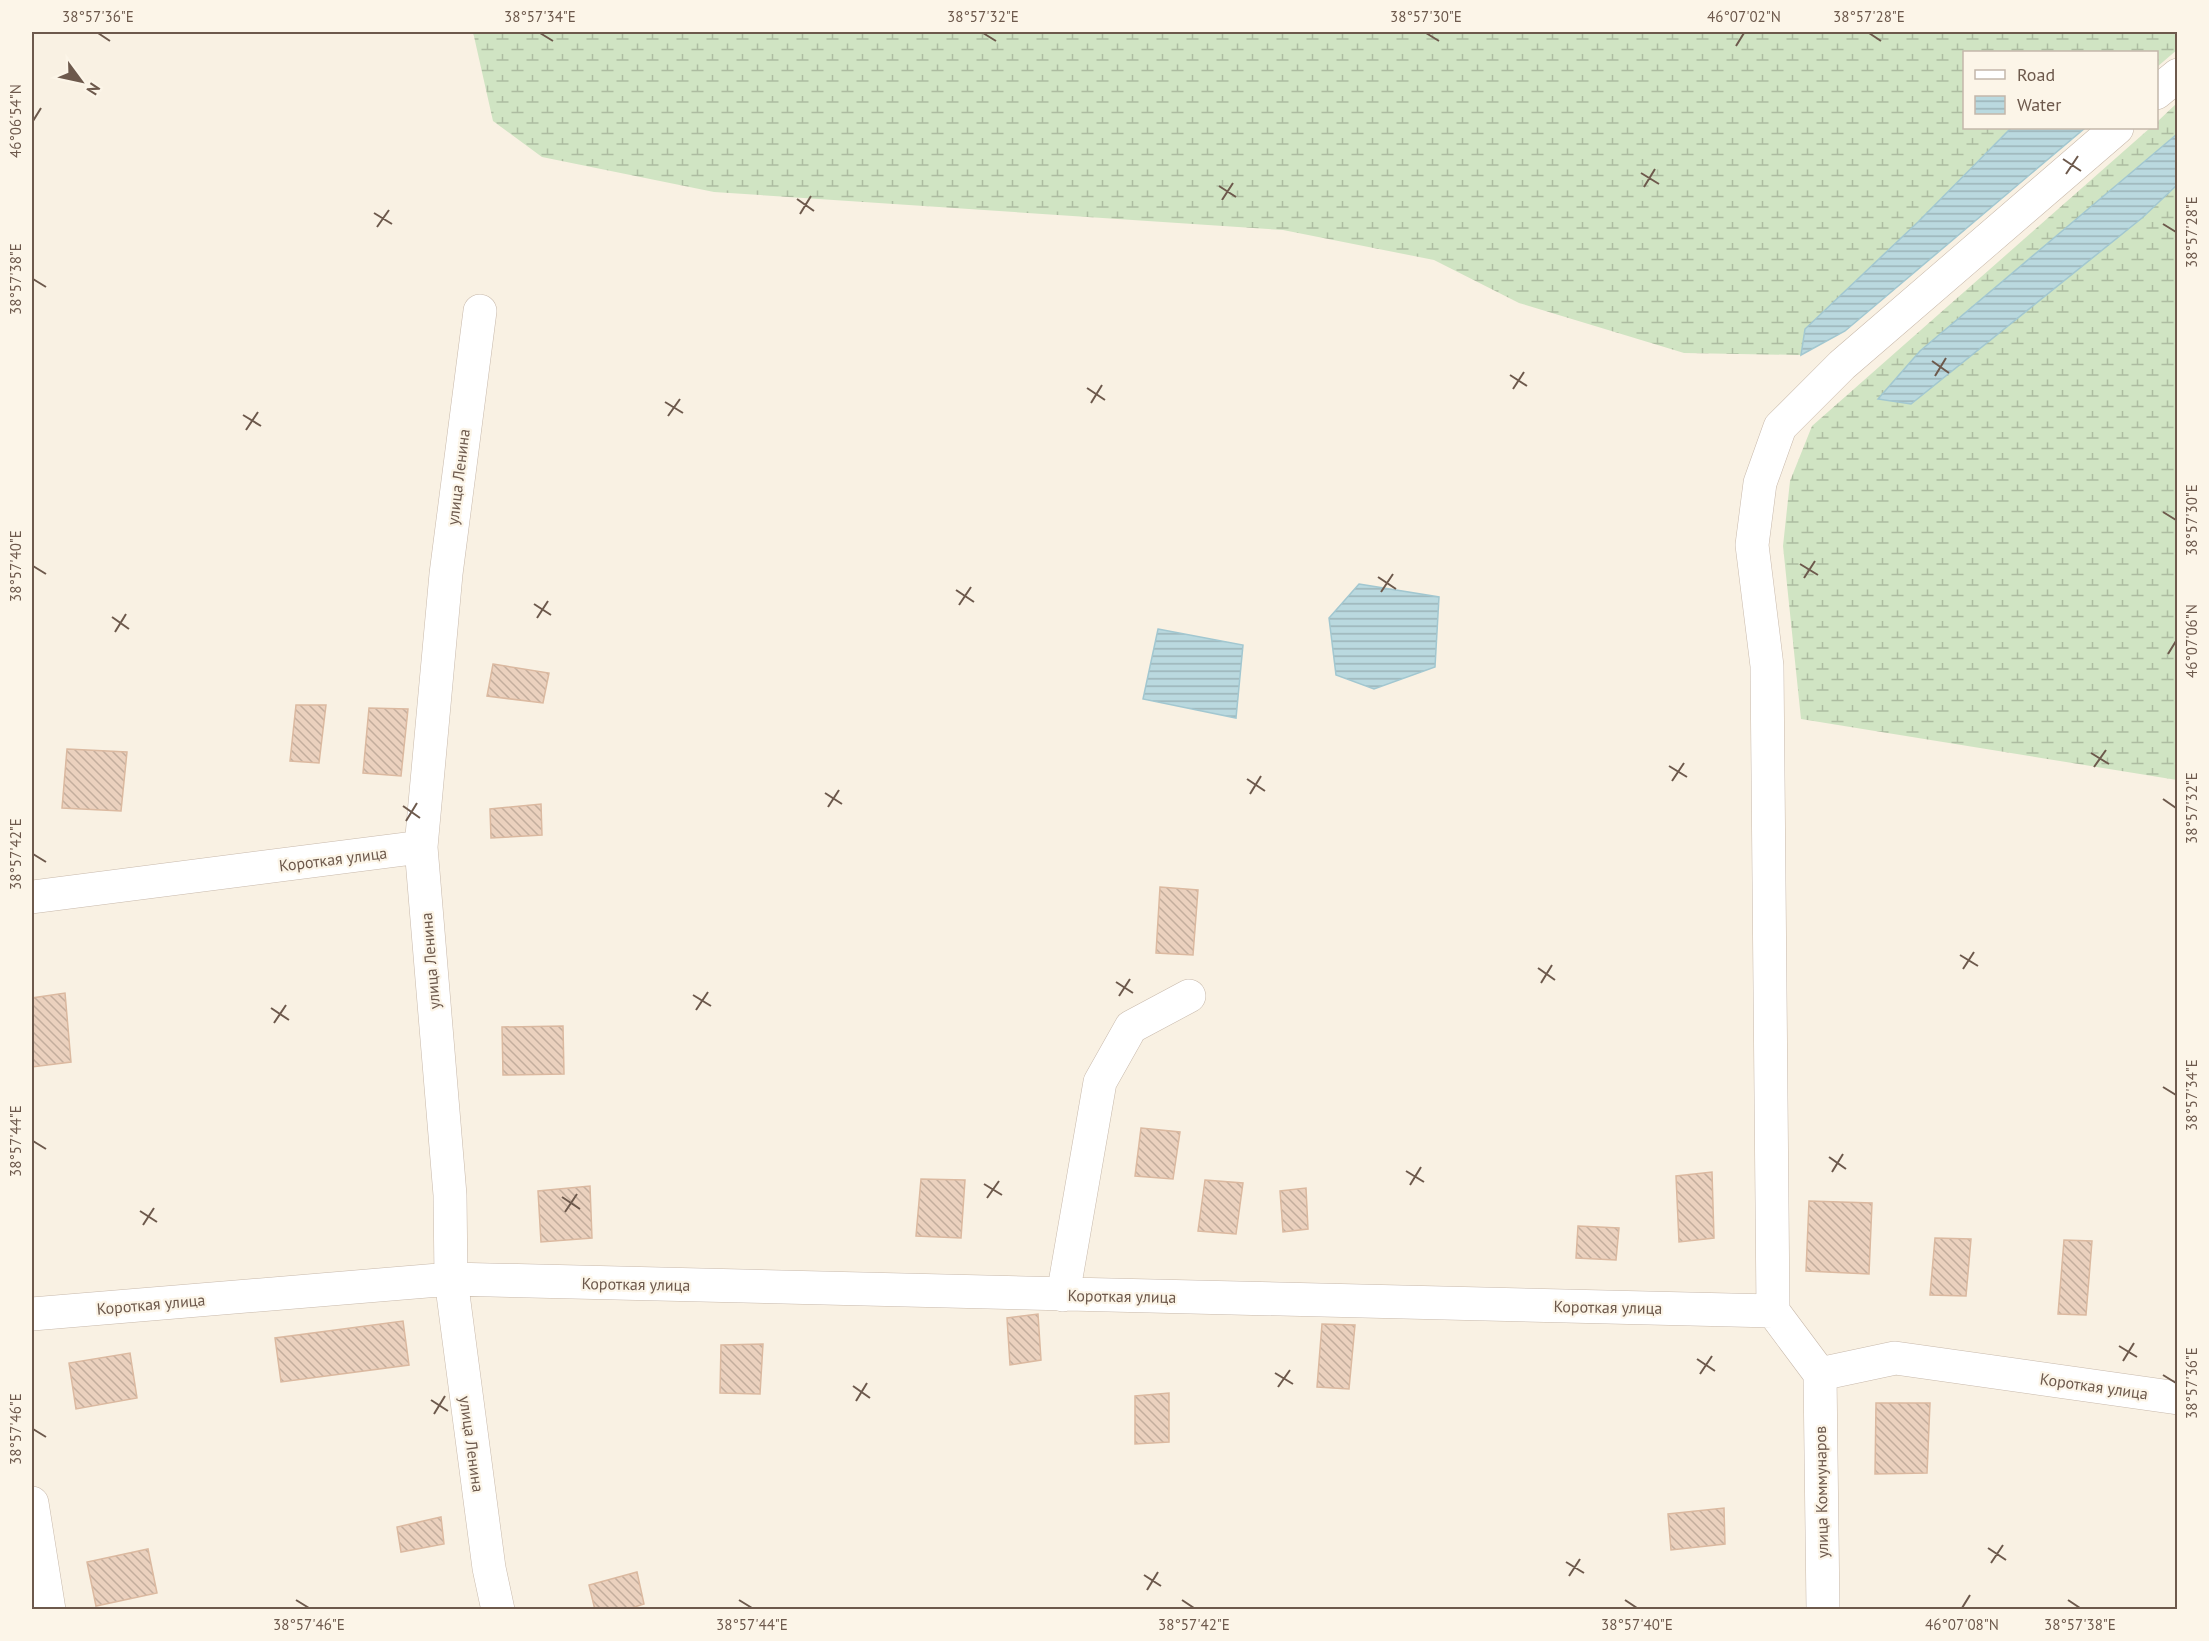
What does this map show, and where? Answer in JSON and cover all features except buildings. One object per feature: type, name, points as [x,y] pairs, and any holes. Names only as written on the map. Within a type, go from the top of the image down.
[{"type":"street","points":[[2158,92],[2178,75]]},
{"type":"street","points":[[1820,1374],[1773,1311],[1767,666],[1752,545],[1760,483],[1780,427],[1842,364],[2115,129]]},
{"type":"street","name":"улица Ленина","points":[[480,311],[446,574],[421,848],[450,1195],[451,1280],[489,1568],[498,1610]]},
{"type":"street","name":"Короткая улица","points":[[32,897],[421,848]]},
{"type":"street","points":[[1063,1295],[1100,1082],[1131,1027],[1189,996]]},
{"type":"street","name":"Короткая улица","points":[[32,1314],[451,1280],[1773,1311]]},
{"type":"street","name":"Короткая улица","points":[[1820,1374],[1895,1358],[2178,1398]]},
{"type":"street","name":"улица Коммунаров","points":[[1820,1374],[1823,1610]]},
{"type":"street","points":[[32,1503],[49,1610]]},
{"type":"green space","points":[[473,32],[2177,32],[2178,49],[2158,66],[2158,51],[1963,51],[1963,129],[2010,129],[1918,222],[1805,329],[1801,355],[1684,353],[1519,303],[1434,260],[1283,230],[714,192],[542,157],[493,121]]},
{"type":"green space","points":[[2177,103],[2177,134],[1920,351],[1878,399],[2142,218],[2177,185],[2177,780],[1801,719],[1783,546],[1790,481],[1812,426],[2149,129],[2158,129],[2158,121]]},
{"type":"water","points":[[2010,129],[2084,129],[1845,331],[1801,355],[1805,329],[1918,222]]},
{"type":"water","points":[[2177,134],[2177,185],[2142,218],[1911,404],[1878,399],[1920,351]]},
{"type":"water","points":[[1359,584],[1439,597],[1435,667],[1374,689],[1336,675],[1329,618]]},
{"type":"water","points":[[1158,629],[1243,645],[1236,718],[1143,699]]}]
